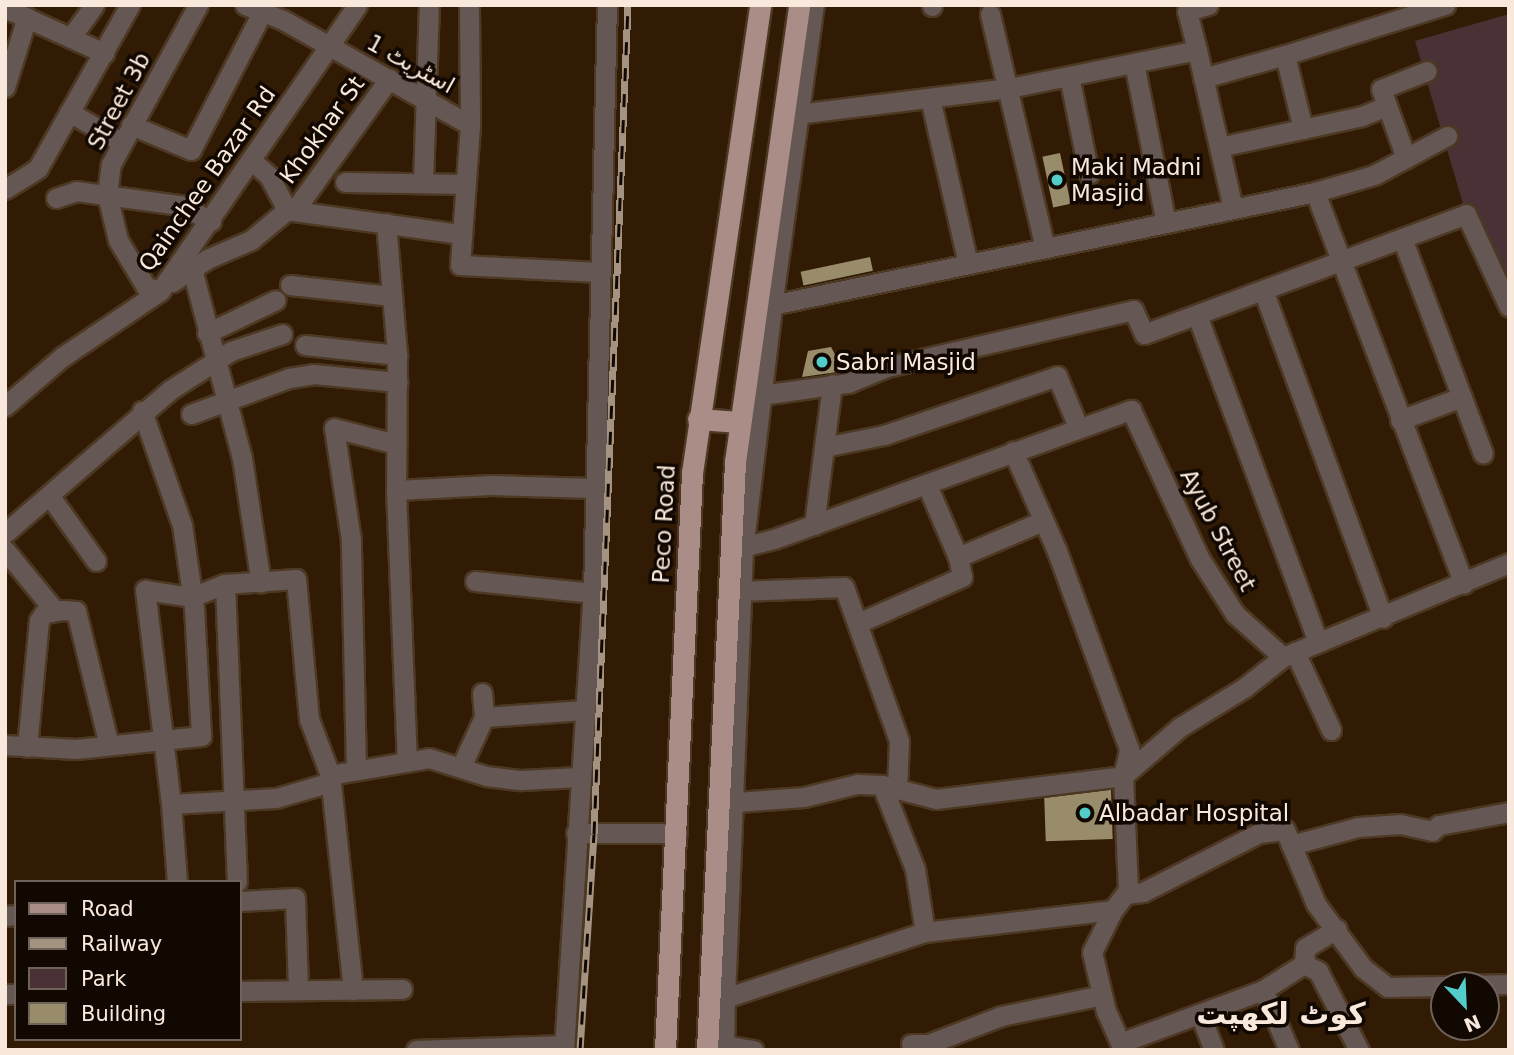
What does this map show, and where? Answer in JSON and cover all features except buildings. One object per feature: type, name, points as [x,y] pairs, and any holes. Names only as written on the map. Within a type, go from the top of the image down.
[{"type":"main road","name":"Peco Road","points":[[665,1050],[698,419],[760,5]]},
{"type":"main road","points":[[716,1047],[740,422],[764,306],[791,115],[799,5]]},
{"type":"main road","points":[[698,419],[740,422]]},
{"type":"street","points":[[71,37],[94,5]]},
{"type":"street","points":[[5,189],[38,168],[130,5]]},
{"type":"street","name":"Street 3b","points":[[160,290],[146,287],[118,240],[107,195],[111,164],[198,5]]},
{"type":"street","name":"Qainchee Bazar Rd","points":[[6,402],[62,357],[160,290],[211,221],[357,5]]},
{"type":"street","points":[[423,184],[429,5]]},
{"type":"street","points":[[469,5],[470,125],[460,265],[465,268],[600,272]]},
{"type":"street","points":[[416,1050],[564,1048],[579,777],[593,593],[593,488],[607,5]]},
{"type":"street","points":[[814,5],[791,115],[1009,88],[1197,50]]},
{"type":"street","points":[[1208,5],[1186,8],[1233,209]]},
{"type":"street","points":[[1203,78],[1446,5]]},
{"type":"street","points":[[7,7],[104,53]]},
{"type":"street","points":[[69,112],[126,133],[191,150],[258,8]]},
{"type":"street","name":"اسٹریٹ 1","points":[[258,8],[470,125]]},
{"type":"street","points":[[990,14],[1045,248]]},
{"type":"street","points":[[5,87],[27,17]]},
{"type":"street","points":[[1285,55],[1304,129]]},
{"type":"street","points":[[1134,63],[1166,223]]},
{"type":"street","points":[[1406,158],[1381,89],[1427,71]]},
{"type":"street","points":[[1069,76],[1089,174]]},
{"type":"street","name":"Khokhar St","points":[[160,290],[192,269],[251,240],[290,210],[389,79]]},
{"type":"street","points":[[930,98],[968,264]]},
{"type":"street","points":[[1219,147],[1304,129],[1387,106]]},
{"type":"street","points":[[753,1050],[716,1047],[725,998],[727,803],[740,591],[736,549],[761,395],[764,306],[1315,192],[1374,175],[1447,135]]},
{"type":"street","points":[[252,161],[269,176],[290,210],[461,234]]},
{"type":"street","points":[[345,182],[465,184]]},
{"type":"street","points":[[56,198],[76,191],[180,205],[211,221]]},
{"type":"street","points":[[1315,192],[1339,262],[1464,584]]},
{"type":"street","points":[[761,395],[848,383],[887,366],[1133,310],[1144,334],[1466,214],[1509,307]]},
{"type":"street","points":[[386,223],[397,355],[396,490],[407,762]]},
{"type":"street","points":[[1402,238],[1483,453]]},
{"type":"street","points":[[192,269],[214,361],[242,457],[261,583]]},
{"type":"street","points":[[290,285],[392,296]]},
{"type":"street","points":[[1263,290],[1383,618]]},
{"type":"street","points":[[208,332],[276,300]]},
{"type":"street","points":[[1197,315],[1318,642]]},
{"type":"street","points":[[5,533],[142,411],[214,361],[282,334]]},
{"type":"street","points":[[305,345],[397,355]]},
{"type":"street","points":[[191,414],[225,400],[313,374],[398,382]]},
{"type":"street","points":[[736,549],[927,485],[1078,427],[1057,376],[884,435],[824,447]]},
{"type":"street","points":[[814,525],[832,384]]},
{"type":"street","points":[[1400,420],[1462,397]]},
{"type":"street","name":"Ayub Street","points":[[1078,427],[1131,410],[1200,559],[1234,614],[1289,655]]},
{"type":"street","points":[[5,746],[109,745],[201,736],[192,597],[182,526],[142,411]]},
{"type":"street","points":[[356,769],[351,540],[334,428],[396,444]]},
{"type":"street","points":[[1013,451],[1043,521],[1129,749],[1123,776],[1125,894],[1113,910],[1092,952],[1102,995],[1121,1047],[1263,990],[1304,964]]},
{"type":"street","points":[[396,490],[491,485],[593,488]]},
{"type":"street","points":[[858,623],[962,577],[958,557],[927,485]]},
{"type":"street","points":[[48,495],[96,561]]},
{"type":"street","points":[[958,557],[1043,521]]},
{"type":"street","points":[[5,550],[54,611]]},
{"type":"street","points":[[727,803],[804,797],[858,784],[890,787],[936,799],[1123,776],[1180,727],[1244,688],[1289,655],[1509,564]]},
{"type":"street","points":[[177,880],[171,804],[145,590],[192,597],[225,584],[296,579],[309,719],[330,779],[353,990]]},
{"type":"street","points":[[475,581],[593,593]]},
{"type":"street","points":[[225,584],[237,880]]},
{"type":"street","points":[[740,591],[844,587],[899,741],[890,787],[915,869],[925,932]]},
{"type":"street","points":[[27,747],[33,646],[39,621],[54,611],[76,611],[109,745]]},
{"type":"street","points":[[1289,655],[1331,730]]},
{"type":"street","points":[[461,767],[484,717],[482,693]]},
{"type":"street","points":[[484,717],[584,710]]},
{"type":"street","points":[[171,804],[275,798],[356,769],[429,758],[486,776],[520,780],[579,777]]},
{"type":"street","points":[[1291,845],[1358,827],[1400,824],[1432,831],[1439,825],[1509,812]]},
{"type":"street","points":[[1125,894],[1143,892],[1259,834],[1285,830],[1316,904],[1337,929],[1363,968],[1387,987],[1430,986]]},
{"type":"street","points":[[576,833],[677,833]]},
{"type":"street","points":[[242,901],[295,898],[298,990]]},
{"type":"street","points":[[725,998],[925,932],[1113,910]]},
{"type":"street","points":[[1304,964],[1305,948],[1337,929]]},
{"type":"street","points":[[1304,964],[1318,971],[1359,1050]]},
{"type":"street","points":[[242,991],[402,989]]},
{"type":"street","points":[[1263,990],[1289,1050]]},
{"type":"street","points":[[911,1044],[928,1044],[1001,1016],[1102,995]]},
{"type":"street","points":[[1200,1014],[1214,1050]]},
{"type":"green space","points":[[1509,14],[1509,303],[1466,214],[1415,41]]},
{"type":"railway","points":[[580,1050],[594,834],[628,5]]},
{"type":"place","name":"Maki Madni Masjid","points":[[1057,180]]},
{"type":"place","name":"Sabri Masjid","points":[[822,362]]},
{"type":"place","name":"Albadar Hospital","points":[[1085,813]]},
{"type":"district","name":"کوٹ لکھپت","points":[[1281,1014]]}]
